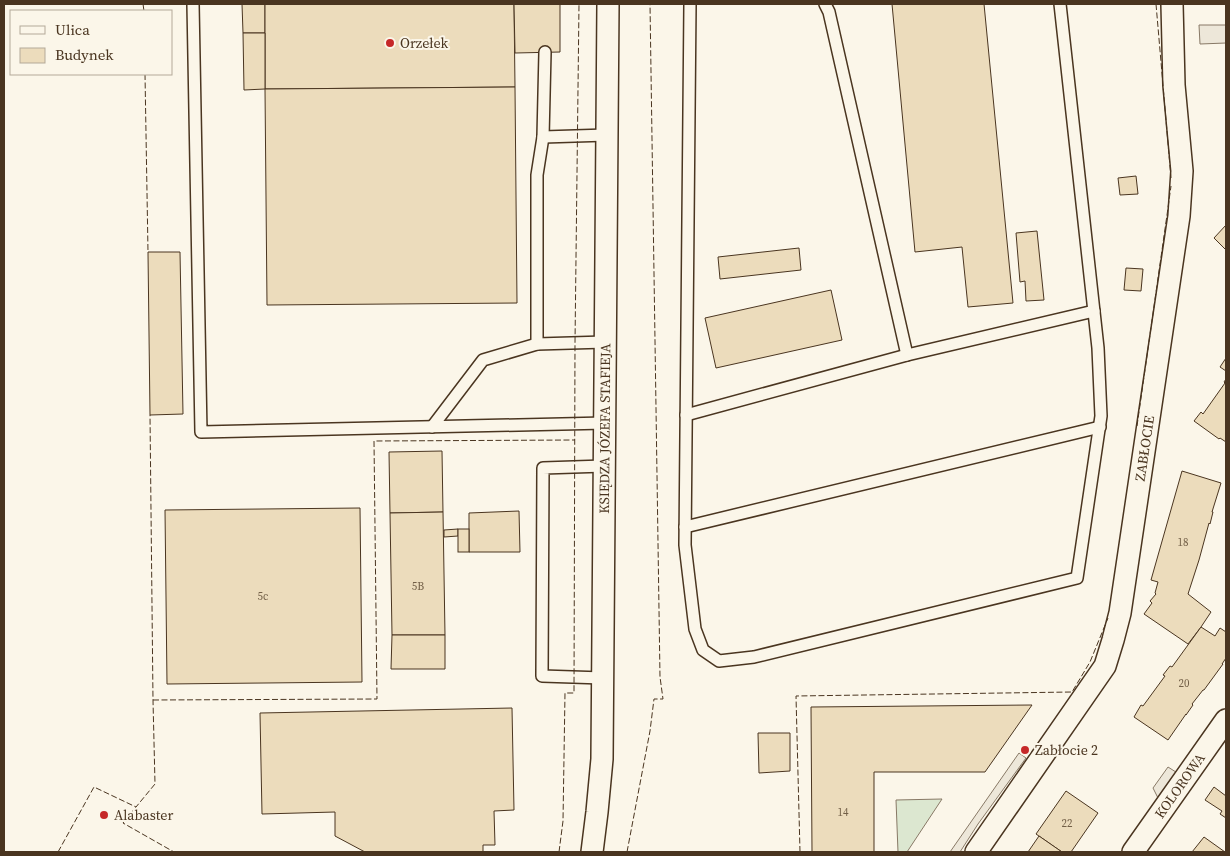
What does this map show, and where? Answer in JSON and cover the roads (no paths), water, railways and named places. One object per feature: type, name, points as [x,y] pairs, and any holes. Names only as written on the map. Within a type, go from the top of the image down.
[{"type":"street","name":"KSIĘDZA JÓZEFA STAFIEJA","points":[[592,852],[602,759],[608,4]]},
{"type":"street","name":"ZABŁOCIE","points":[[976,852],[1105,666],[1114,640],[1120,613],[1179,216],[1182,170],[1174,84],[1172,4]]},
{"type":"street","name":"KOLOROWA","points":[[1133,852],[1226,720]]},
{"type":"lane","points":[[193,4],[201,432],[604,423]]},
{"type":"lane","points":[[690,4],[685,545],[695,629],[703,650],[719,661],[754,657],[1077,578],[1101,416],[1098,348],[1060,4]]},
{"type":"lane","points":[[825,4],[829,12],[907,355]]},
{"type":"lane","points":[[537,344],[537,175],[543,137],[545,52]]},
{"type":"lane","points":[[543,137],[607,135]]},
{"type":"lane","points":[[686,415],[907,355],[1094,312]]},
{"type":"lane","points":[[432,427],[483,360],[537,344],[605,342]]},
{"type":"lane","points":[[685,527],[1100,427]]},
{"type":"lane","points":[[602,678],[542,676],[542,468],[604,466]]},
{"type":"place","name":"Orzełek","points":[[390,43]]},
{"type":"place","name":"Zabłocie 2","points":[[1025,750]]},
{"type":"place","name":"Alabaster","points":[[104,815]]}]
